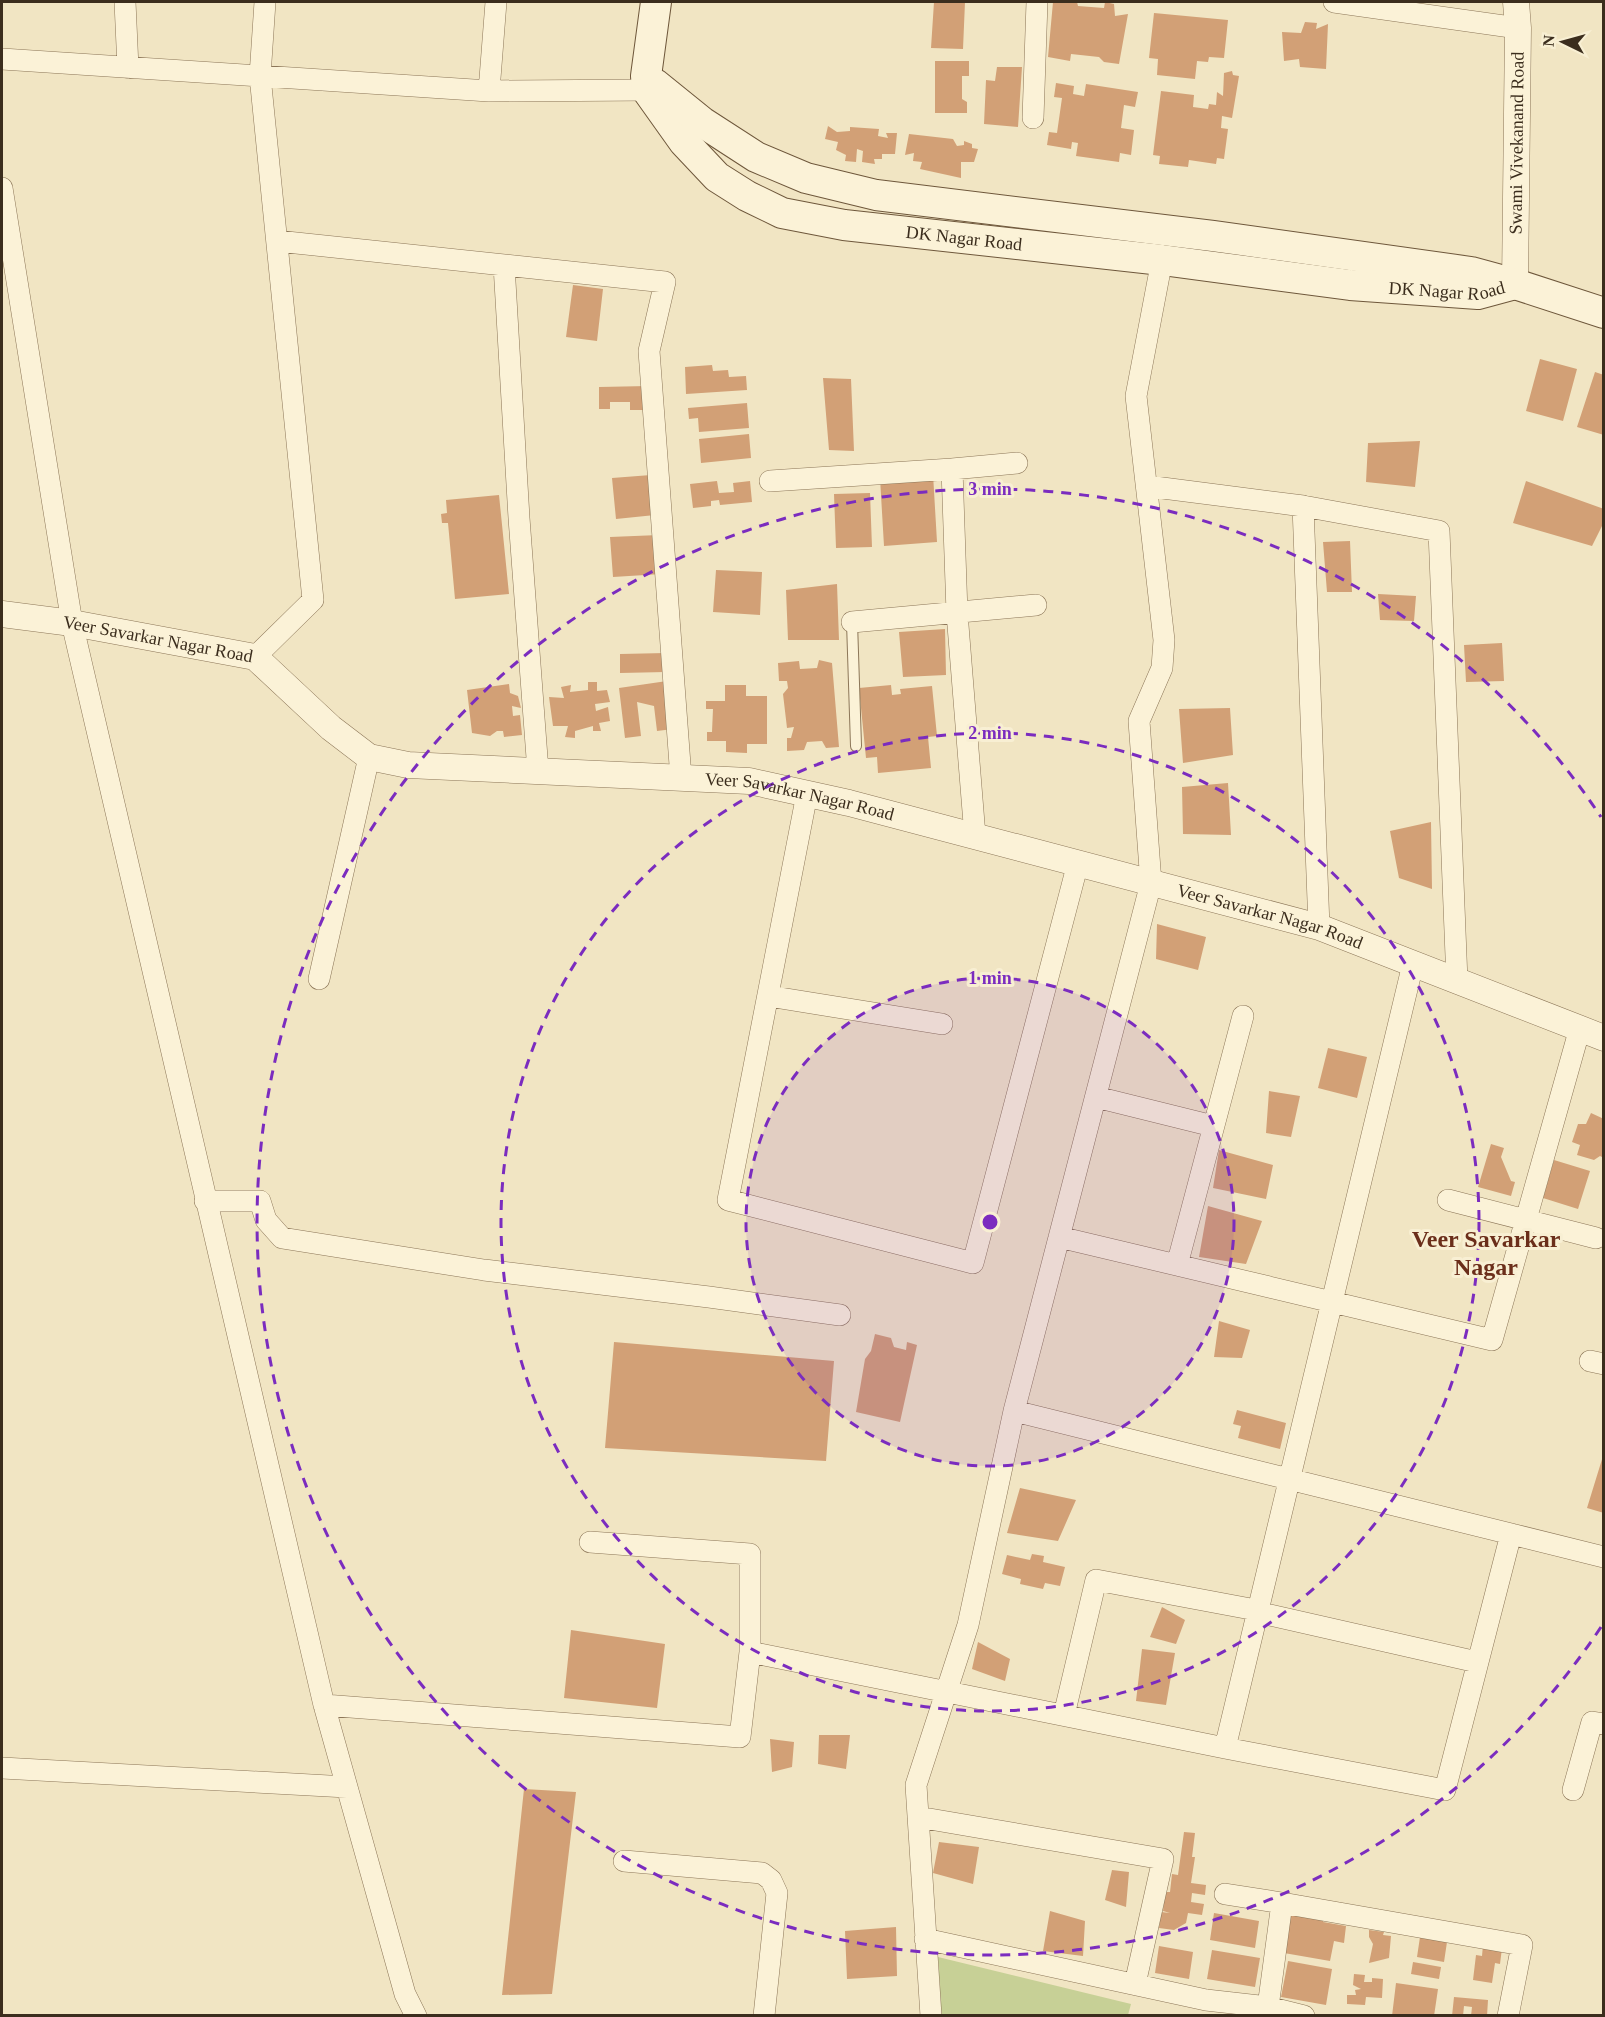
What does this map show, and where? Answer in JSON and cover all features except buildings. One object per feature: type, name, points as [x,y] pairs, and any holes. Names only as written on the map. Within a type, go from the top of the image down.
[{"type":"main road","points":[[647,83],[656,2]]},
{"type":"main road","name":"DK Nagar Road","points":[[647,83],[684,142],[717,177],[747,196],[782,213],[844,225],[1162,260],[1350,285],[1478,294],[1515,284]]},
{"type":"main road","name":"DK Nagar Road","points":[[647,83],[756,158],[816,181],[876,195],[1213,236],[1471,272],[1515,284]]},
{"type":"main road","points":[[1515,284],[1604,314]]},
{"type":"street","points":[[125,2],[128,68]]},
{"type":"street","points":[[255,657],[313,600],[260,76],[265,2]]},
{"type":"street","points":[[489,91],[496,2]]},
{"type":"street","points":[[1033,118],[1037,2]]},
{"type":"street","points":[[1334,2],[1518,27]]},
{"type":"street","name":"Swami Vivekanand Road","points":[[1515,284],[1518,27],[1516,2]]},
{"type":"street","points":[[2,59],[489,91],[647,83]]},
{"type":"street","points":[[2,188],[72,623],[324,1705],[405,1994],[416,2016]]},
{"type":"street","points":[[277,241],[665,282],[649,351],[681,778]]},
{"type":"street","points":[[931,2016],[916,1785],[968,1625],[1014,1412],[1151,883],[1139,721],[1162,668],[1164,640],[1137,396],[1162,260]]},
{"type":"street","points":[[504,265],[519,518],[538,771]]},
{"type":"street","points":[[770,481],[1017,463]]},
{"type":"street","points":[[952,469],[957,613],[975,837]]},
{"type":"street","points":[[1147,486],[1303,506],[1439,531],[1457,981]]},
{"type":"street","points":[[1303,506],[1319,927]]},
{"type":"street","points":[[852,622],[1036,605]]},
{"type":"street","name":"Veer Savarkar Nagar Road","points":[[2,615],[72,623],[255,657],[331,728],[369,756],[408,765],[750,781],[807,794],[1319,927],[1604,1038]]},
{"type":"street","points":[[319,979],[369,756]]},
{"type":"street","points":[[807,794],[728,1200],[973,1263],[1078,863]]},
{"type":"street","points":[[1224,1748],[1413,964]]},
{"type":"street","points":[[768,996],[942,1024]]},
{"type":"street","points":[[1177,1265],[1243,1016]]},
{"type":"street","points":[[1059,1237],[1492,1340],[1580,1028]]},
{"type":"street","points":[[1095,1097],[1214,1126]]},
{"type":"street","points":[[1448,1200],[1596,1238]]},
{"type":"street","points":[[206,1201],[260,1202],[267,1220],[282,1238],[484,1270],[840,1315]]},
{"type":"street","points":[[1014,1412],[1604,1557]]},
{"type":"street","points":[[750,1652],[1224,1748],[1445,1790],[1511,1534]]},
{"type":"street","points":[[324,1705],[740,1737],[750,1652],[750,1554],[590,1542]]},
{"type":"street","points":[[1064,1715],[1096,1580],[1256,1610],[1478,1662]]},
{"type":"street","points":[[1573,1790],[1592,1722],[1604,1724]]},
{"type":"street","points":[[2,1768],[347,1787]]},
{"type":"street","points":[[918,1816],[1162,1859],[1135,1984]]},
{"type":"street","points":[[624,1861],[762,1874],[771,1880],[777,1893],[764,2016]]},
{"type":"street","points":[[1225,1894],[1522,1945],[1508,2016]]},
{"type":"street","points":[[1268,2007],[1282,1903]]},
{"type":"street","points":[[926,1939],[1135,1984],[1204,2008],[1268,2007],[1304,2016]]},
{"type":"lane","points":[[852,622],[856,746]]},
{"type":"green space","points":[[938,1957],[1131,2004],[1128,2015],[941,2015]]},
{"type":"district","name":"Veer Savarkar Nagar","points":[[1486,1253]]}]
